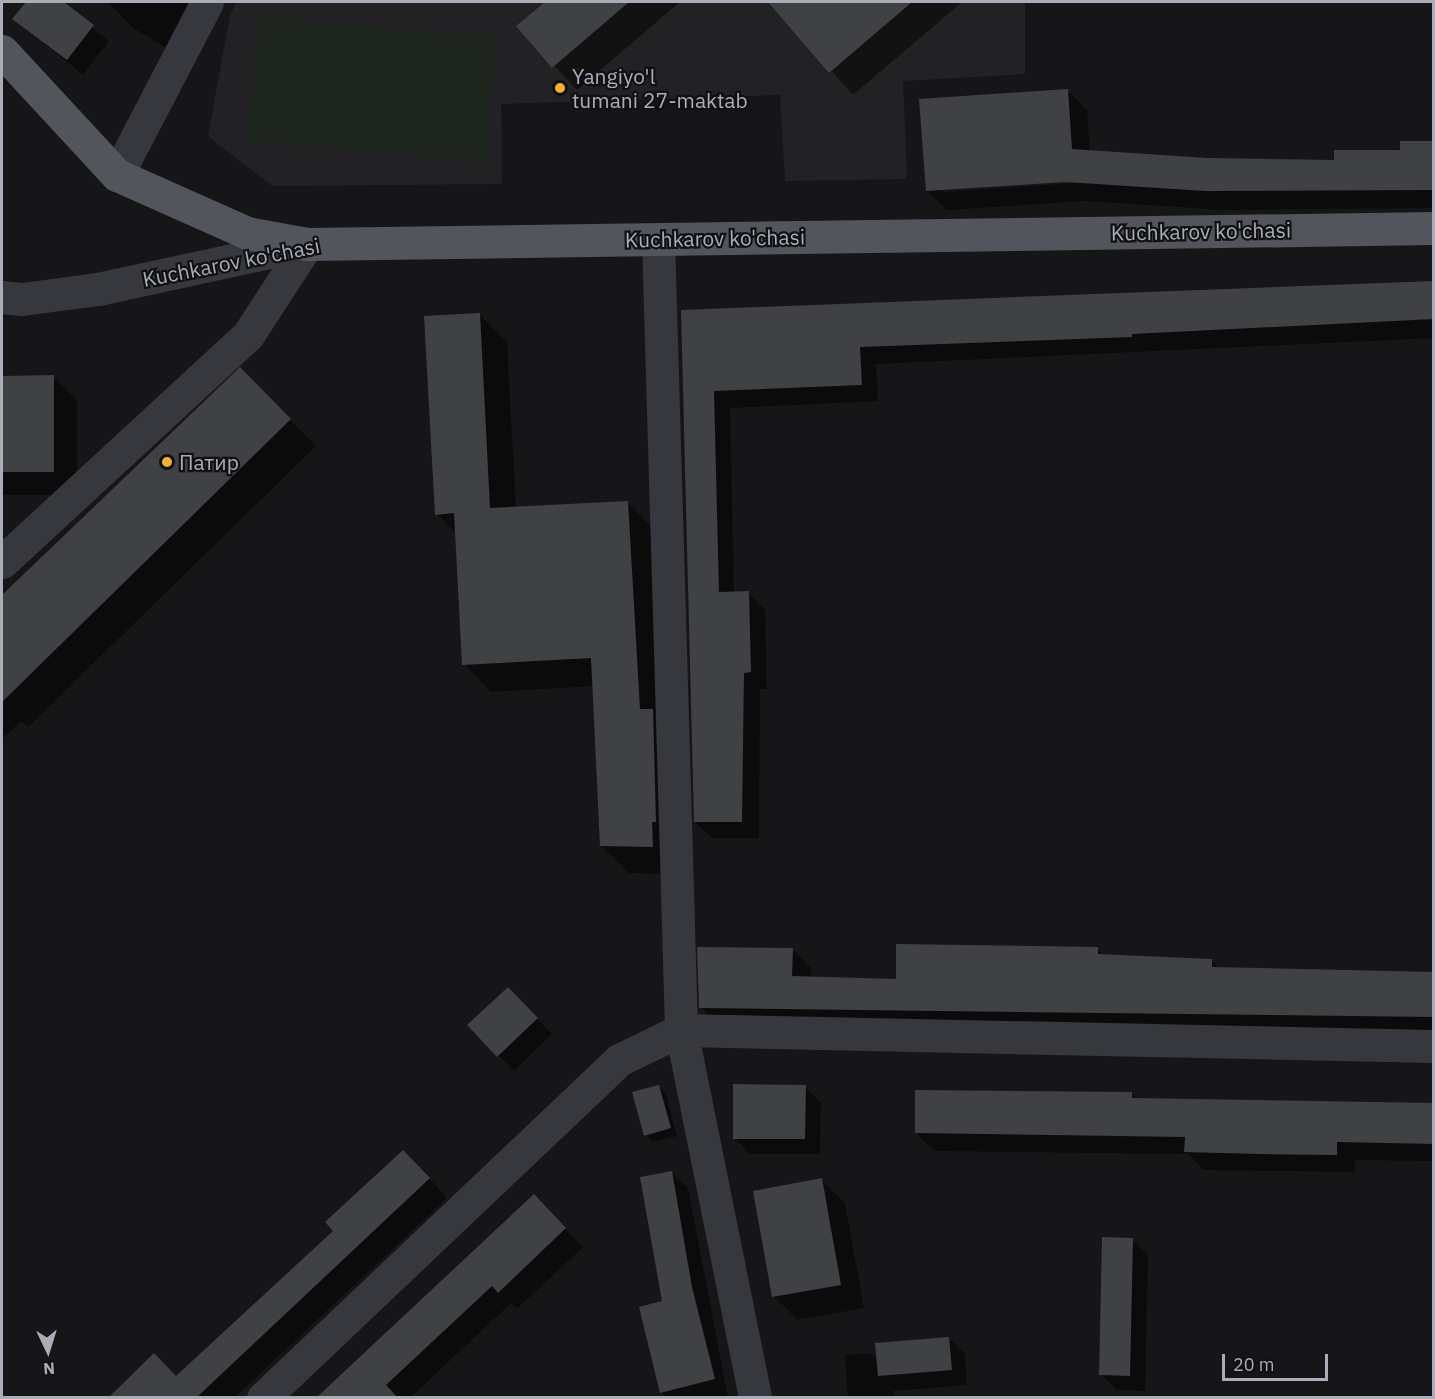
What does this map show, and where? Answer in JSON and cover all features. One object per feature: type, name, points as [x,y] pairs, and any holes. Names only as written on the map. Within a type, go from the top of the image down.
[{"type":"main road","points":[[2,51],[117,175],[247,233],[308,243]]},
{"type":"main road","name":"Kuchkarov ko'chasi","points":[[308,243],[1434,228]]},
{"type":"street","points":[[117,175],[207,2]]},
{"type":"street","points":[[658,238],[681,1030],[754,1398]]},
{"type":"street","points":[[2,562],[248,335],[308,243]]},
{"type":"street","name":"Kuchkarov ko'chasi","points":[[2,297],[22,299],[98,289],[308,243]]},
{"type":"street","points":[[263,1398],[619,1060],[681,1030],[1434,1046]]},
{"type":"shaded area","name":"Yangiyo'l tumani 27-maktab","points":[[237,2],[1025,2],[1025,74],[903,81],[907,179],[785,181],[780,95],[501,104],[502,184],[272,186],[208,136],[230,15]]},
{"type":"shaded area","points":[[259,17],[496,37],[485,161],[248,141]]},
{"type":"building","points":[[26,2],[64,2],[94,25],[67,60],[12,19]]},
{"type":"building","points":[[545,2],[629,2],[552,68],[516,26]]},
{"type":"building","points":[[768,2],[912,2],[829,73]]},
{"type":"building","points":[[1068,89],[1072,149],[1207,158],[1334,160],[1334,150],[1400,150],[1400,141],[1434,141],[1434,190],[1205,191],[1065,182],[926,191],[919,99]]},
{"type":"building","points":[[1434,281],[1434,319],[1132,334],[1132,337],[860,347],[862,385],[714,391],[719,592],[749,591],[751,672],[744,673],[742,822],[694,822],[681,310]]},
{"type":"building","points":[[480,313],[490,508],[628,501],[640,709],[653,709],[656,822],[652,822],[653,847],[600,846],[591,658],[462,665],[454,513],[435,515],[424,316]]},
{"type":"building","points":[[240,367],[291,419],[2,702],[2,595]]},
{"type":"building","points":[[54,375],[54,472],[2,472],[2,376]]},
{"type":"building","points":[[896,944],[1098,947],[1098,954],[1212,959],[1212,967],[1434,972],[1434,1017],[699,1008],[697,947],[793,948],[792,976],[896,979]]},
{"type":"building","points":[[508,987],[538,1018],[497,1057],[467,1025]]},
{"type":"building","points":[[733,1084],[806,1085],[805,1139],[733,1139]]},
{"type":"building","points":[[659,1085],[671,1128],[644,1136],[632,1092]]},
{"type":"building","points":[[915,1090],[1132,1092],[1132,1098],[1434,1103],[1434,1144],[1337,1142],[1337,1155],[1260,1154],[1184,1152],[1185,1137],[915,1133]]},
{"type":"building","points":[[403,1150],[430,1178],[196,1398],[108,1398],[154,1353],[176,1376],[333,1231],[325,1222]]},
{"type":"building","points":[[672,1171],[692,1287],[715,1379],[660,1393],[639,1307],[662,1301],[640,1177]]},
{"type":"building","points":[[822,1178],[841,1285],[772,1297],[753,1191]]},
{"type":"building","points":[[534,1194],[566,1228],[498,1293],[492,1286],[386,1385],[398,1398],[316,1398]]},
{"type":"building","points":[[1102,1237],[1133,1238],[1130,1376],[1099,1375]]},
{"type":"building","points":[[949,1337],[952,1370],[878,1376],[875,1343]]},
{"type":"place","name":"Yangiyo'l tumani 27-maktab","points":[[560,88]]},
{"type":"place","name":"Патир","points":[[167,462]]}]
